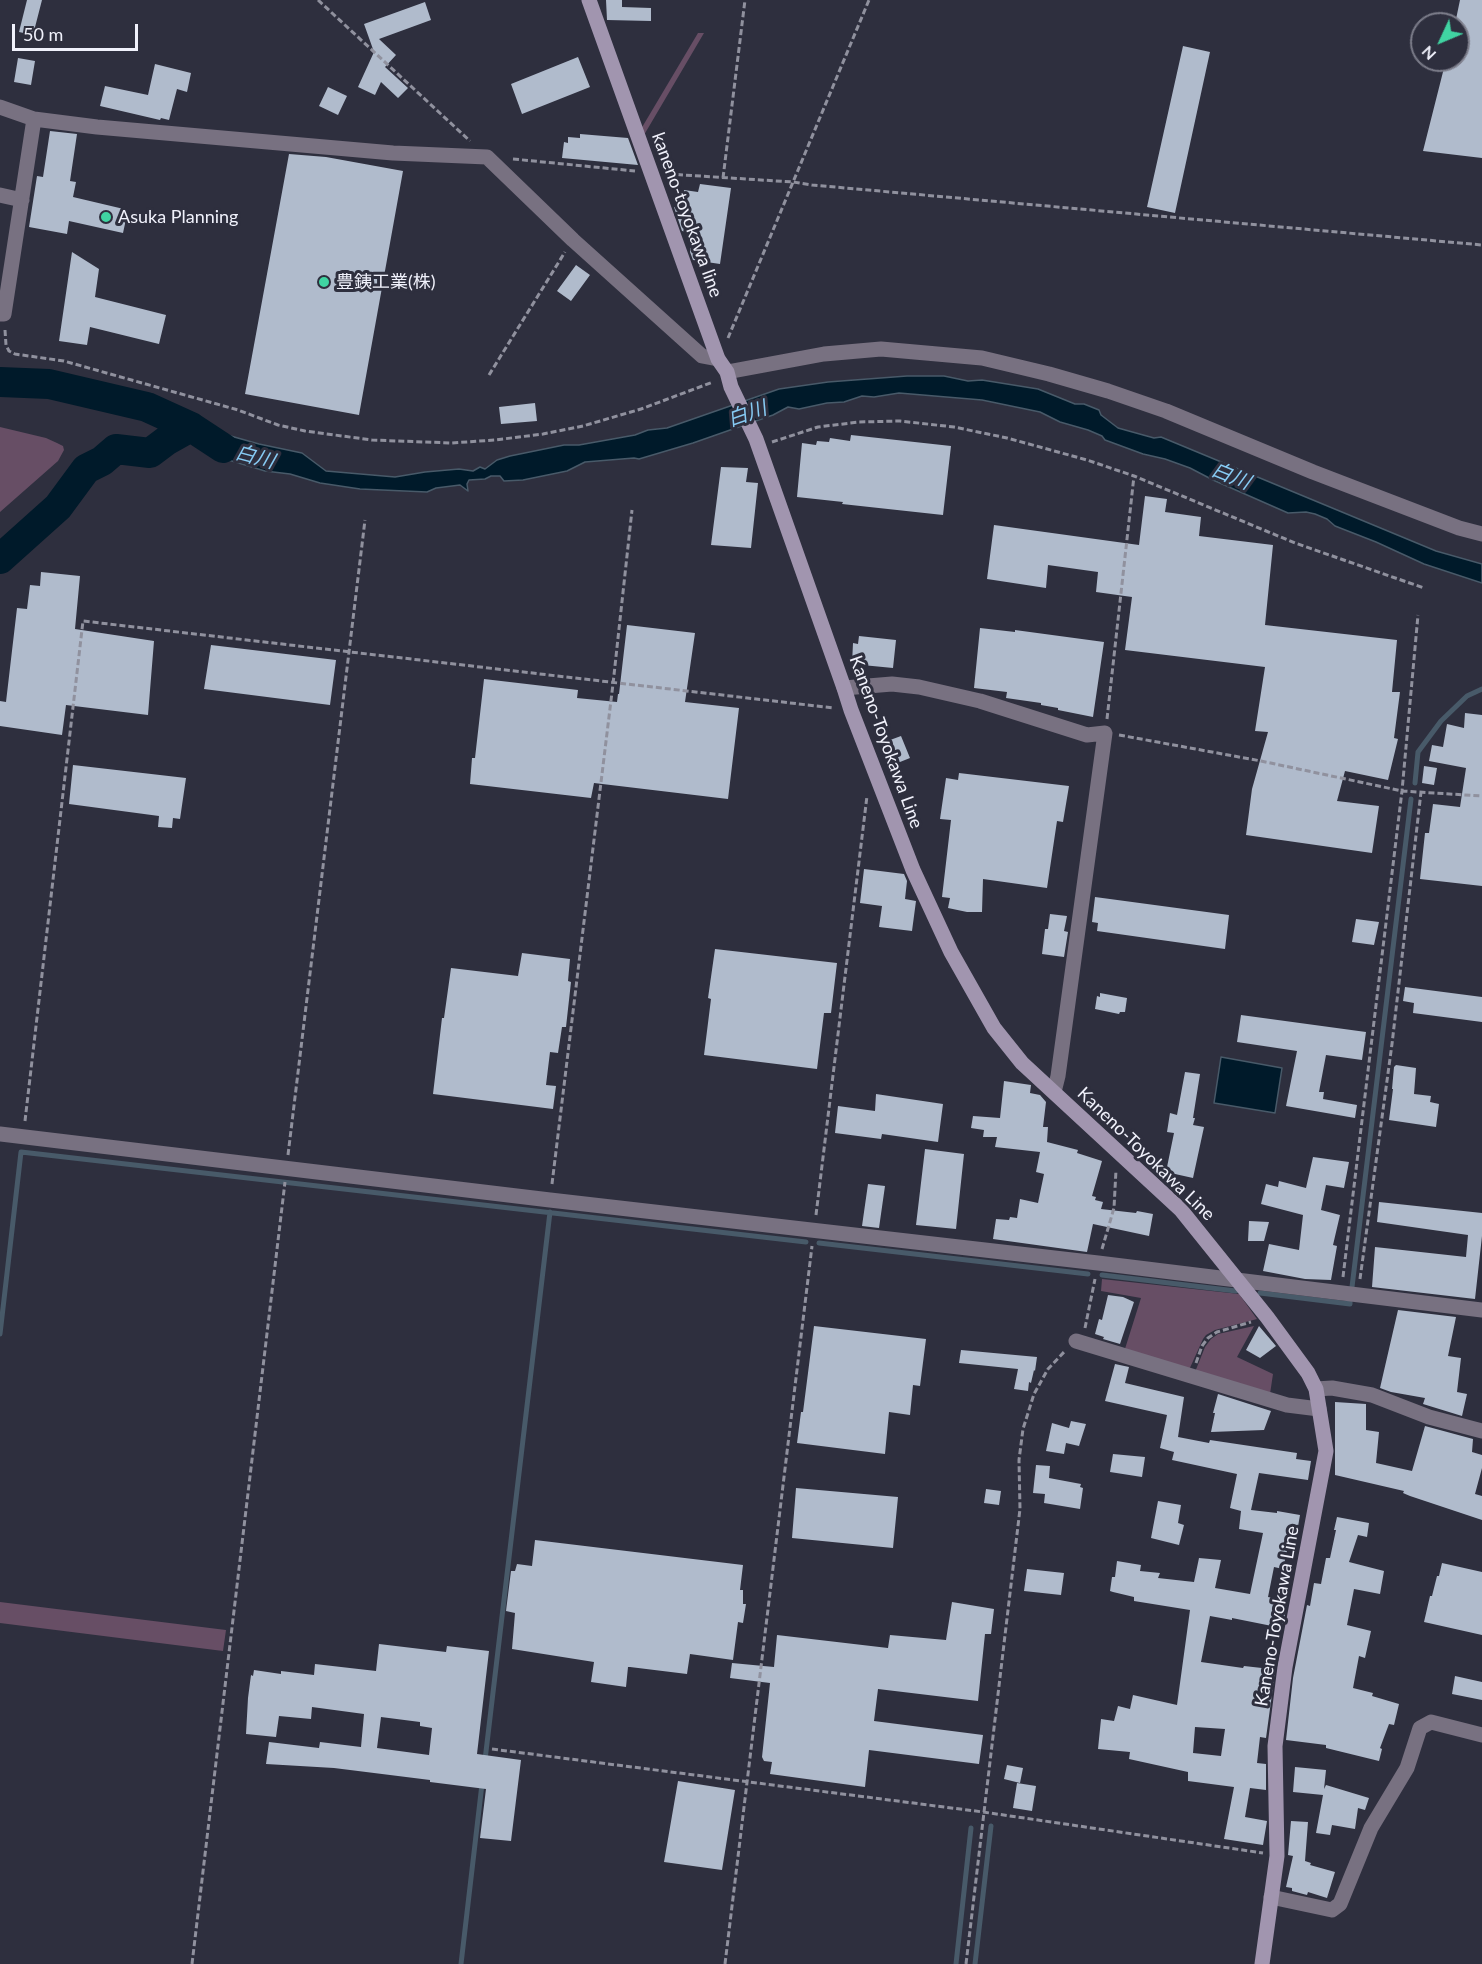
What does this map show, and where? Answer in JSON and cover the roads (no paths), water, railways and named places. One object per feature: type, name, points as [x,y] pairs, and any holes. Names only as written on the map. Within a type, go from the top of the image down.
[{"type":"main road","name":"kaneno-toyokawa line","points":[[589,0],[725,373],[758,443]]},
{"type":"main road","name":"Kaneno-Toyokawa Line","points":[[758,443],[851,710],[914,870],[951,952],[994,1028],[1022,1063],[1180,1210],[1267,1317],[1308,1373],[1316,1389],[1326,1451],[1285,1667],[1275,1746],[1277,1856],[1262,1964]]},
{"type":"street","points":[[0,107],[34,119],[97,127],[393,153],[487,157],[573,240],[702,356],[725,373],[824,354],[881,349],[982,358],[1049,374],[1166,411],[1313,472],[1459,528],[1482,534]]},
{"type":"street","points":[[2,314],[34,119]]},
{"type":"street","points":[[0,195],[22,200]]},
{"type":"street","points":[[844,688],[892,684],[920,687],[980,701],[1087,735],[1105,733],[1054,1092]]},
{"type":"street","points":[[0,1134],[1482,1310]]},
{"type":"street","points":[[1076,1341],[1287,1405],[1319,1409]]},
{"type":"street","points":[[1316,1389],[1332,1388],[1372,1395],[1429,1417],[1482,1431]]},
{"type":"street","points":[[1271,1897],[1332,1910],[1341,1904],[1371,1828],[1407,1768],[1420,1728],[1431,1722],[1482,1735]]},
{"type":"water","points":[[907,376],[944,376],[968,381],[982,380],[1038,389],[1075,404],[1084,404],[1099,410],[1101,415],[1118,428],[1154,438],[1161,437],[1436,551],[1482,564],[1482,583],[1424,564],[1335,526],[1327,519],[1315,514],[1288,513],[1190,468],[1105,440],[1102,436],[1060,422],[1040,412],[982,400],[899,393],[874,397],[862,396],[844,402],[799,409],[788,407],[773,415],[693,443],[639,459],[585,462],[567,471],[523,480],[504,481],[500,476],[491,476],[485,479],[469,480],[468,491],[460,485],[436,488],[427,492],[360,489],[265,471],[212,455],[193,437],[188,420],[213,431],[302,453],[326,471],[395,477],[459,469],[473,471],[480,467],[485,469],[497,460],[510,456],[667,428],[779,389],[828,382]]},
{"type":"water","points":[[1221,1057],[1282,1068],[1275,1113],[1214,1103]]},
{"type":"waterway","name":"白川","points":[[0,382],[49,384],[147,407],[191,427],[223,448]]},
{"type":"waterway","points":[[0,559],[58,507],[86,469],[102,461],[116,449],[150,453],[191,427]]},
{"type":"waterway","points":[[1415,783],[1418,752],[1441,721],[1467,696],[1482,689]]},
{"type":"waterway","points":[[1352,1287],[1411,799]]},
{"type":"waterway","points":[[0,1334],[21,1152],[806,1242]]},
{"type":"waterway","points":[[485,1760],[550,1212]]},
{"type":"waterway","points":[[819,1243],[1088,1274]]},
{"type":"waterway","points":[[1102,1275],[1236,1291]]},
{"type":"waterway","points":[[1260,1293],[1350,1304],[1350,1301]]},
{"type":"waterway","points":[[461,1964],[482,1784]]},
{"type":"waterway","points":[[975,1964],[991,1826]]},
{"type":"waterway","points":[[956,1964],[971,1828]]},
{"type":"place","name":"Asuka Planning","points":[[106,217]]},
{"type":"place","name":"豊銕工業(株)","points":[[324,282]]}]
